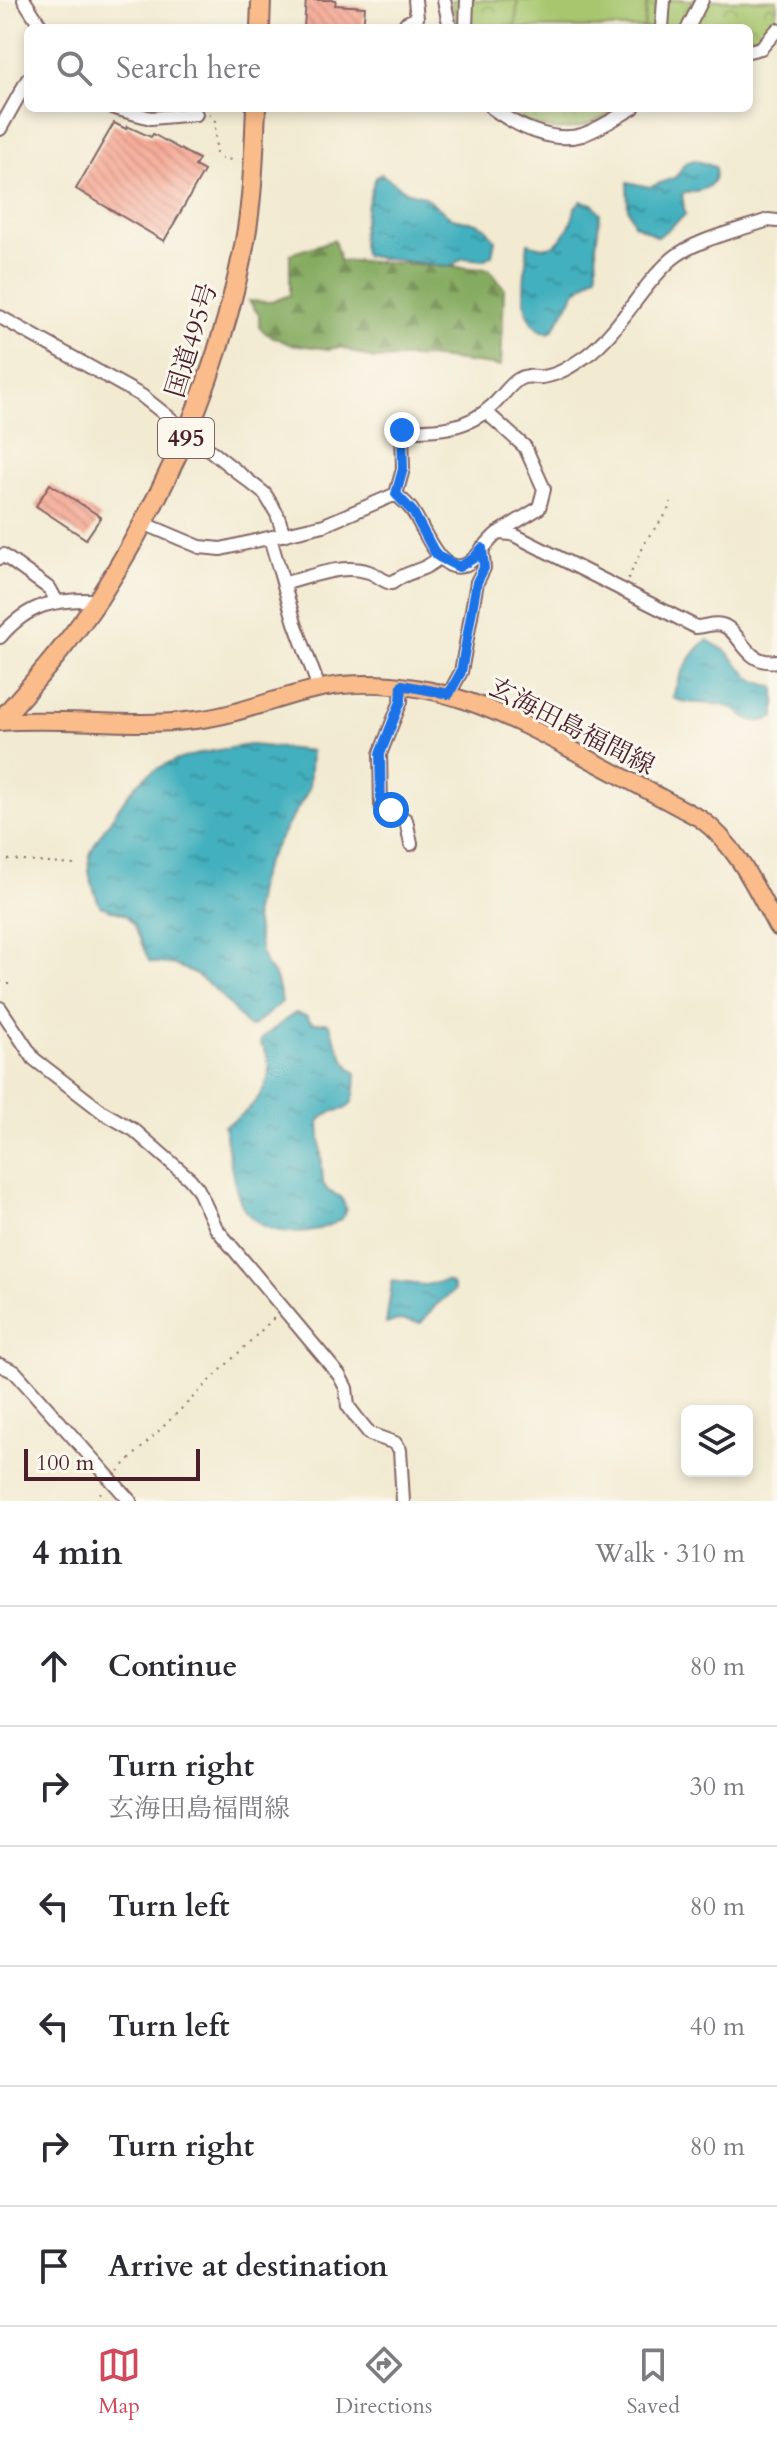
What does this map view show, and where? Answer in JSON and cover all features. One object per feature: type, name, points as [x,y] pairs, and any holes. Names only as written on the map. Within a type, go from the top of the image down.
[{"type":"highway","points":[[260,24],[261,0]]},
{"type":"highway","name":"国道495号","points":[[0,721],[36,680],[97,600],[143,523],[189,434],[215,356],[245,239],[256,112]]},
{"type":"main road","name":"玄海田島福間線","points":[[0,721],[194,721],[319,688],[362,684],[402,685],[449,694],[516,720],[701,819],[740,858],[777,927]]},
{"type":"street","points":[[24,0],[39,24]]},
{"type":"street","points":[[406,24],[417,18],[415,0]]},
{"type":"street","points":[[444,0],[449,24]]},
{"type":"street","points":[[466,24],[467,0]]},
{"type":"street","points":[[662,24],[664,0]]},
{"type":"street","points":[[690,24],[698,4]]},
{"type":"street","points":[[753,50],[761,48],[777,30]]},
{"type":"street","points":[[0,129],[24,86]]},
{"type":"street","points":[[129,112],[151,118],[196,114]]},
{"type":"street","points":[[499,112],[532,131],[556,136],[580,135],[625,112]]},
{"type":"street","points":[[396,494],[403,469],[402,430],[445,430],[486,412],[515,381],[525,375],[544,377],[567,369],[590,353],[672,259],[688,248],[768,220],[777,221]]},
{"type":"street","points":[[0,317],[142,396],[265,494],[277,514],[284,535]]},
{"type":"street","points":[[396,494],[413,512],[439,557],[459,567],[474,558],[498,533],[539,508],[544,489],[525,447],[486,412]]},
{"type":"street","points":[[143,523],[200,547],[221,549],[324,525],[396,494]]},
{"type":"street","points":[[498,533],[512,534],[696,627],[722,625],[748,652],[763,661],[777,661]]},
{"type":"street","points":[[270,538],[291,613],[319,688]]},
{"type":"street","points":[[449,694],[461,672],[477,582],[484,568],[482,548]]},
{"type":"street","points":[[0,558],[3,555],[50,589],[56,600]]},
{"type":"street","points":[[285,583],[339,569],[354,569],[392,583],[401,575],[434,563],[439,557]]},
{"type":"street","points":[[0,637],[30,611],[56,600],[97,600]]},
{"type":"street","points":[[402,685],[401,701],[380,754],[381,806],[406,820],[411,844]]},
{"type":"street","points":[[0,1008],[34,1059],[104,1113],[134,1130],[190,1179],[216,1228],[343,1380],[348,1406],[357,1418],[370,1434],[395,1443],[400,1450],[403,1501]]},
{"type":"street","points":[[0,1365],[15,1372],[130,1501]]},
{"type":"path","points":[[196,114],[213,115],[216,153],[223,159],[235,160]]},
{"type":"path","points":[[622,591],[648,537],[667,513],[671,502]]},
{"type":"path","points":[[0,859],[74,865]]},
{"type":"path","points":[[0,981],[10,984]]},
{"type":"path","points":[[96,1501],[109,1480],[285,1307]]},
{"type":"green space","points":[[451,0],[777,0],[771,28],[753,44],[753,24],[455,24]]},
{"type":"green space","points":[[518,0],[647,0],[644,24],[515,24]]},
{"type":"green space","points":[[508,112],[614,112],[589,124],[561,129],[518,118]]},
{"type":"green space","points":[[334,240],[340,261],[489,269],[504,288],[501,366],[428,357],[373,359],[340,347],[329,349],[289,344],[267,334],[259,327],[259,315],[249,301],[271,302],[290,295],[290,254]]},
{"type":"water","points":[[694,160],[715,167],[715,175],[706,188],[682,194],[685,215],[658,237],[634,224],[628,208],[627,182],[650,187],[676,177],[685,163]]},
{"type":"water","points":[[381,174],[408,192],[423,196],[452,218],[486,228],[495,240],[492,255],[483,260],[463,258],[450,267],[366,256],[362,241],[364,220],[374,182]]},
{"type":"water","points":[[581,201],[593,204],[600,213],[597,274],[576,291],[549,333],[530,320],[526,309],[524,281],[528,243],[546,247],[558,242]]},
{"type":"water","points":[[707,640],[726,651],[751,679],[775,688],[775,717],[753,721],[729,707],[673,698],[686,666]]},
{"type":"water","points":[[251,745],[311,751],[309,789],[266,862],[254,913],[261,952],[276,978],[282,1002],[252,1027],[247,1026],[224,998],[197,975],[174,965],[149,961],[134,924],[126,915],[100,906],[89,870],[95,844],[126,798],[145,777],[168,763]]},
{"type":"water","points":[[295,1013],[306,1016],[312,1023],[328,1023],[343,1057],[356,1073],[355,1090],[349,1107],[326,1115],[319,1122],[323,1183],[328,1191],[341,1197],[346,1208],[342,1219],[305,1232],[278,1231],[254,1220],[245,1210],[235,1182],[224,1126],[255,1102],[267,1080],[269,1068],[267,1055],[260,1043],[262,1038]]},
{"type":"water","points":[[392,1281],[424,1285],[447,1281],[454,1291],[436,1305],[421,1323],[398,1320],[386,1324]]},
{"type":"building","points":[[306,0],[336,0],[335,5],[365,7],[363,24],[304,24]]},
{"type":"building","points":[[114,123],[151,137],[153,134],[199,159],[195,166],[204,171],[164,241],[76,189]]},
{"type":"building","points":[[50,484],[101,517],[86,539],[36,506]]},
{"type":"route","points":[[391,810],[381,806],[380,754],[401,701],[402,685],[449,694],[461,672],[477,582],[484,568],[482,548],[467,564],[459,567],[439,557],[413,512],[396,494],[403,469],[402,430]]}]
